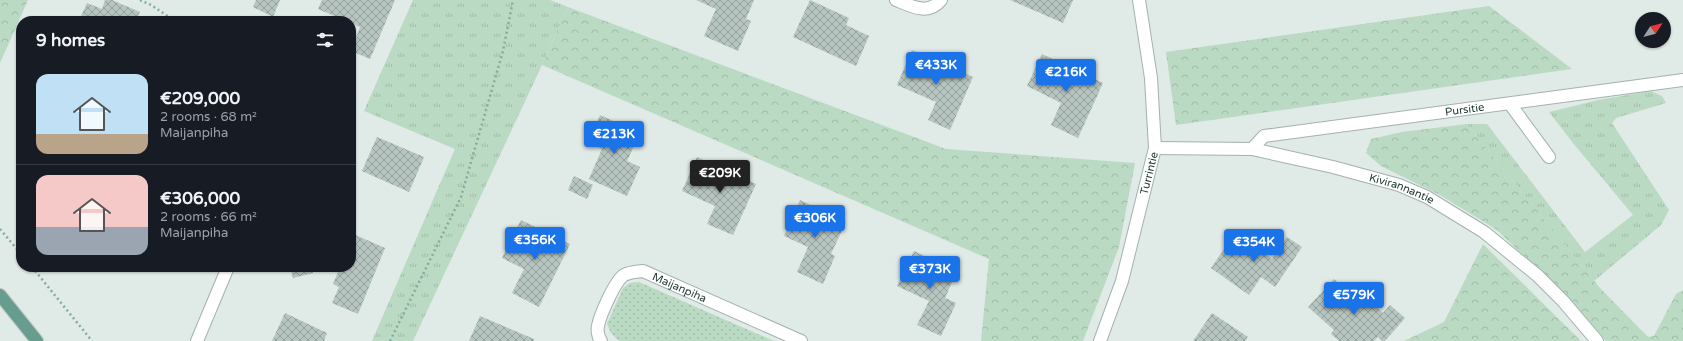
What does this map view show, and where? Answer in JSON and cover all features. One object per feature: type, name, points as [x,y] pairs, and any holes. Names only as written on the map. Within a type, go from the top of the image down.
[{"type":"main road","points":[[0,295],[37,341]]},
{"type":"street","points":[[896,0],[916,9],[925,9],[933,6],[941,0]]},
{"type":"street","name":"Turrintie","points":[[1100,341],[1122,281],[1155,148],[1151,78],[1139,0]]},
{"type":"street","name":"Pursitie","points":[[1252,149],[1264,136],[1683,80]]},
{"type":"street","points":[[1510,104],[1549,157]]},
{"type":"street","name":"Kivirannantie","points":[[1155,148],[1252,149],[1333,166],[1399,185],[1427,197],[1484,232],[1532,271],[1563,301],[1597,341]]},
{"type":"street","name":"Maijanpiha","points":[[601,341],[597,327],[616,283],[624,276],[634,272],[643,271],[801,341]]},
{"type":"street","points":[[197,341],[226,272]]},
{"type":"path","points":[[140,0],[151,5],[168,16]]},
{"type":"path","points":[[390,341],[460,196],[503,51],[513,0]]},
{"type":"path","points":[[0,229],[16,248]]},
{"type":"path","points":[[36,272],[92,341]]},
{"type":"green space","points":[[0,0],[28,0],[21,16],[16,16],[16,27],[0,63]]},
{"type":"green space","points":[[413,0],[550,0],[568,7],[413,341],[372,341],[455,149],[364,111]]},
{"type":"green space","points":[[1489,6],[1572,69],[1176,125],[1166,52]]},
{"type":"green space","points":[[568,7],[946,149],[1135,163],[1119,247],[1083,341],[981,341],[989,259],[542,65]]},
{"type":"green space","points":[[1651,91],[1662,96],[1666,103],[1616,118],[1612,123],[1669,210],[1661,225],[1594,281],[1467,124],[1487,124],[1585,252],[1633,215],[1549,112],[1598,100]]},
{"type":"green space","points":[[1467,124],[1600,288],[1648,337],[1654,336],[1676,294],[1683,290],[1683,341],[1606,341],[1578,308],[1497,230],[1440,195],[1381,166],[1366,153],[1371,139],[1402,132]]},
{"type":"green space","points":[[1483,244],[1581,341],[1404,341],[1444,322]]},
{"type":"green space","points":[[639,282],[774,341],[619,341],[611,333],[607,324],[623,288],[630,283]]},
{"type":"building","points":[[105,0],[112,0],[140,12],[138,16],[81,16],[87,3],[102,9]]},
{"type":"building","points":[[256,0],[280,0],[273,16],[253,7]]},
{"type":"building","points":[[322,0],[395,0],[370,59],[356,53],[356,38],[360,27],[356,25],[356,16],[334,16],[318,9]]},
{"type":"building","points":[[696,0],[754,0],[746,19],[751,21],[738,51],[704,36],[716,9]]},
{"type":"building","points":[[810,0],[849,18],[846,25],[869,36],[856,66],[793,37]]},
{"type":"building","points":[[1010,0],[1073,0],[1063,23]]},
{"type":"building","points":[[912,50],[973,77],[950,130],[928,120],[936,102],[897,85]]},
{"type":"building","points":[[1042,54],[1103,83],[1078,138],[1051,125],[1061,103],[1027,86]]},
{"type":"building","points":[[600,115],[640,133],[627,161],[640,167],[627,196],[589,179],[602,149],[588,143]]},
{"type":"building","points":[[377,137],[424,157],[409,192],[362,171]]},
{"type":"building","points":[[697,157],[756,184],[733,235],[707,224],[715,206],[682,191]]},
{"type":"building","points":[[574,176],[593,185],[587,199],[568,190]]},
{"type":"building","points":[[800,200],[846,222],[831,254],[835,256],[823,284],[797,272],[808,247],[784,236]]},
{"type":"building","points":[[521,220],[570,244],[539,307],[512,293],[524,269],[502,258]]},
{"type":"building","points":[[1235,233],[1272,259],[1287,237],[1302,247],[1275,287],[1261,277],[1249,295],[1211,268]]},
{"type":"building","points":[[356,235],[385,248],[358,314],[332,303],[339,287],[333,284],[338,272],[356,272]]},
{"type":"building","points":[[914,251],[957,271],[945,298],[956,303],[941,336],[917,325],[929,301],[897,286]]},
{"type":"building","points":[[291,272],[313,272],[313,273],[293,278]]},
{"type":"building","points":[[1334,279],[1366,307],[1371,302],[1383,313],[1390,305],[1405,318],[1385,341],[1382,341],[1378,337],[1374,341],[1339,341],[1331,334],[1334,330],[1308,307]]},
{"type":"building","points":[[285,313],[327,333],[324,341],[272,341]]},
{"type":"building","points":[[1212,313],[1248,337],[1245,341],[1193,341]]},
{"type":"building","points":[[480,316],[534,339],[534,341],[469,341]]}]
